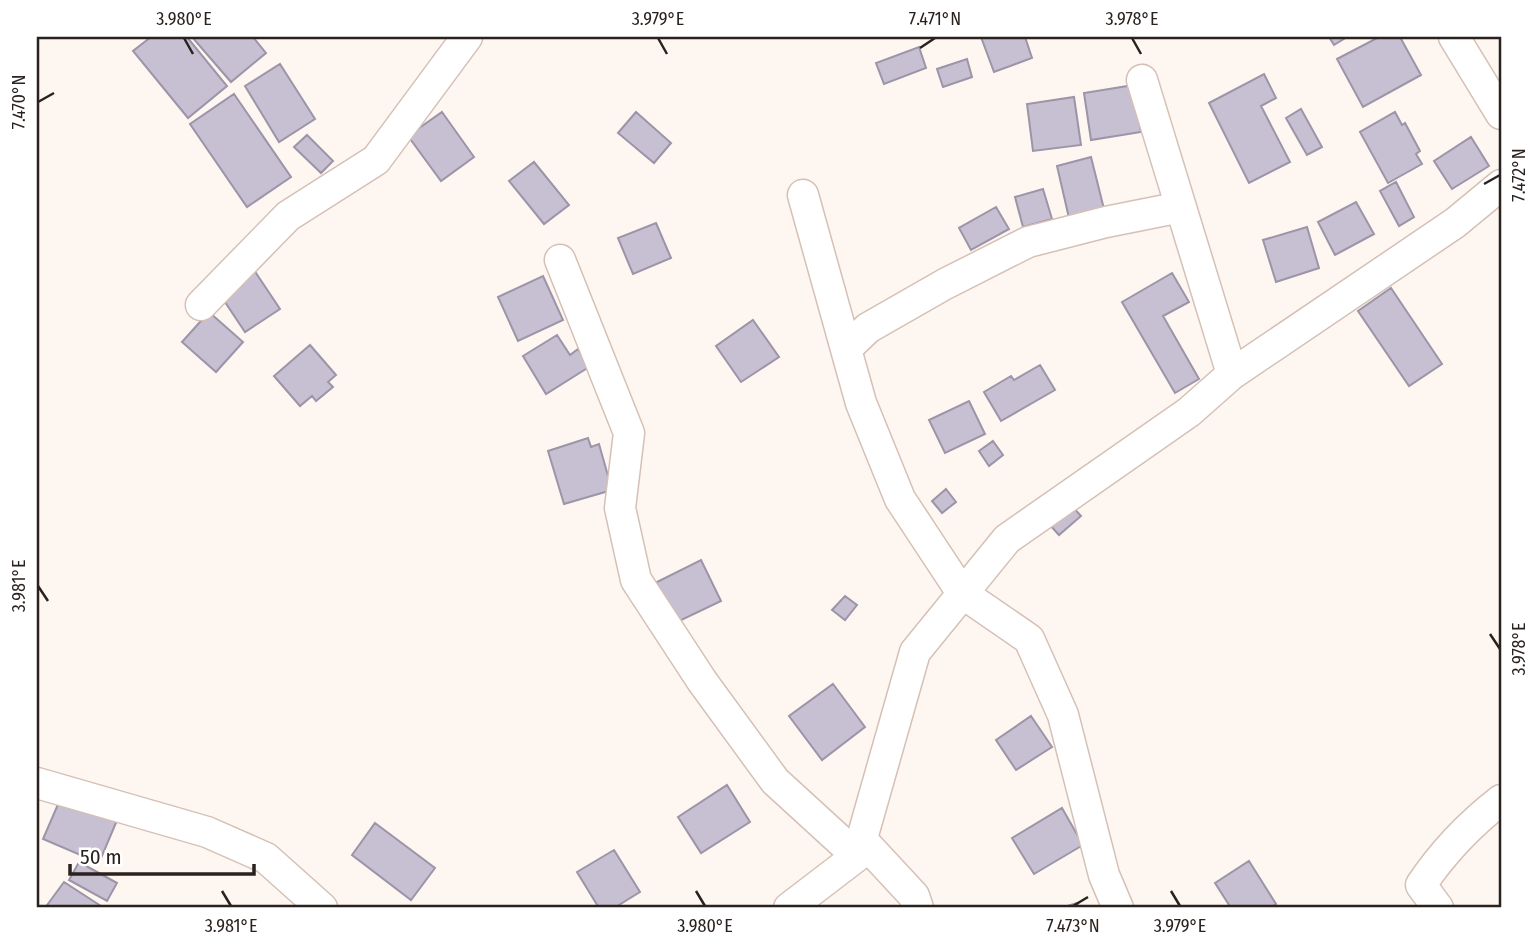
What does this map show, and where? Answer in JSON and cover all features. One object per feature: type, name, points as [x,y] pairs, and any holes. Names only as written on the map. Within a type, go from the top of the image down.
[{"type":"street","points":[[201,305],[288,216],[376,160],[467,37]]},
{"type":"street","points":[[1454,37],[1501,114]]},
{"type":"street","points":[[1142,80],[1232,374]]},
{"type":"street","points":[[789,908],[860,848],[915,652],[1007,539],[1189,412],[1232,374],[1455,223],[1501,185]]},
{"type":"street","points":[[803,195],[862,403],[900,499],[962,593],[1029,639],[1063,715],[1104,875],[1118,908]]},
{"type":"street","points":[[846,349],[868,328],[945,284],[1028,242],[1106,222],[1181,207]]},
{"type":"street","points":[[559,260],[629,433],[620,508],[636,580],[702,681],[775,781],[860,848],[914,897],[918,908]]},
{"type":"street","points":[[44,793],[206,832],[265,858],[322,908]]},
{"type":"street","points":[[1438,908],[1421,885],[1435,864],[1475,820],[1501,800]]},
{"type":"building","points":[[151,37],[187,37],[227,86],[188,118],[133,51]]},
{"type":"building","points":[[192,37],[253,37],[266,53],[231,82]]},
{"type":"building","points":[[981,37],[1025,37],[1032,58],[994,72]]},
{"type":"building","points":[[1329,37],[1347,37],[1334,45]]},
{"type":"building","points":[[1379,37],[1400,37],[1421,75],[1363,107],[1337,59]]},
{"type":"building","points":[[919,47],[926,68],[884,84],[876,63]]},
{"type":"building","points":[[967,59],[972,77],[943,87],[937,69]]},
{"type":"building","points":[[280,64],[315,119],[279,142],[245,86]]},
{"type":"building","points":[[1264,74],[1276,98],[1261,106],[1290,162],[1249,183],[1209,103]]},
{"type":"building","points":[[1134,85],[1141,132],[1091,140],[1084,93]]},
{"type":"building","points":[[234,94],[291,177],[247,207],[190,124]]},
{"type":"building","points":[[1074,97],[1081,145],[1033,151],[1027,104]]},
{"type":"building","points":[[1301,109],[1322,147],[1307,155],[1286,118]]},
{"type":"building","points":[[442,112],[474,157],[441,181],[408,136]]},
{"type":"building","points":[[636,112],[671,143],[654,163],[618,133]]},
{"type":"building","points":[[1395,112],[1402,125],[1405,123],[1420,151],[1416,154],[1422,164],[1388,183],[1360,132]]},
{"type":"building","points":[[307,135],[333,161],[321,173],[294,147]]},
{"type":"building","points":[[1471,137],[1489,166],[1452,189],[1434,161]]},
{"type":"building","points":[[1091,157],[1104,209],[1069,218],[1057,166]]},
{"type":"building","points":[[534,162],[569,205],[544,224],[509,181]]},
{"type":"building","points":[[1396,182],[1414,217],[1399,226],[1380,191]]},
{"type":"building","points":[[1043,189],[1052,219],[1023,227],[1015,197]]},
{"type":"building","points":[[1356,202],[1374,234],[1335,255],[1318,222]]},
{"type":"building","points":[[996,207],[1009,229],[971,250],[959,228]]},
{"type":"building","points":[[656,223],[671,258],[633,274],[618,238]]},
{"type":"building","points":[[1307,227],[1319,268],[1276,282],[1263,240]]},
{"type":"building","points":[[254,270],[280,309],[245,332],[219,293]]},
{"type":"building","points":[[1172,273],[1189,302],[1163,316],[1199,379],[1175,393],[1122,302]]},
{"type":"building","points":[[543,276],[563,320],[518,341],[498,297]]},
{"type":"building","points":[[1391,288],[1442,364],[1409,386],[1358,311]]},
{"type":"building","points":[[209,312],[243,342],[216,372],[182,342]]},
{"type":"building","points":[[753,320],[779,357],[741,382],[716,346]]},
{"type":"building","points":[[557,335],[570,355],[578,349],[589,367],[546,394],[523,356]]},
{"type":"building","points":[[310,345],[336,375],[328,382],[333,387],[316,401],[312,396],[300,406],[274,376]]},
{"type":"building","points":[[1040,365],[1055,390],[1001,421],[984,392],[1011,376],[1014,380]]},
{"type":"building","points":[[969,401],[985,434],[945,453],[929,420]]},
{"type":"building","points":[[588,438],[591,447],[599,444],[612,490],[564,504],[548,451]]},
{"type":"building","points":[[993,441],[1003,455],[989,466],[979,451]]},
{"type":"building","points":[[946,489],[956,502],[942,513],[932,501]]},
{"type":"building","points":[[1070,504],[1081,516],[1059,535],[1049,524]]},
{"type":"building","points":[[701,560],[721,601],[673,624],[653,584]]},
{"type":"building","points":[[845,596],[857,605],[845,620],[832,610]]},
{"type":"building","points":[[833,684],[865,727],[822,760],[789,716]]},
{"type":"building","points":[[1031,716],[1052,747],[1016,770],[996,740]]},
{"type":"building","points":[[727,785],[750,822],[701,853],[678,817]]},
{"type":"building","points":[[62,795],[118,818],[99,863],[43,839]]},
{"type":"building","points":[[1062,808],[1083,845],[1034,874],[1012,838]]},
{"type":"building","points":[[375,823],[435,868],[411,900],[352,855]]},
{"type":"building","points":[[614,850],[640,892],[614,908],[599,908],[577,872]]},
{"type":"building","points":[[1249,861],[1276,904],[1269,908],[1231,908],[1215,883]]},
{"type":"building","points":[[79,862],[117,883],[107,901],[69,880]]},
{"type":"building","points":[[64,882],[104,908],[45,908]]},
{"type":"building","points":[[1077,903],[1079,908],[1061,908]]}]
